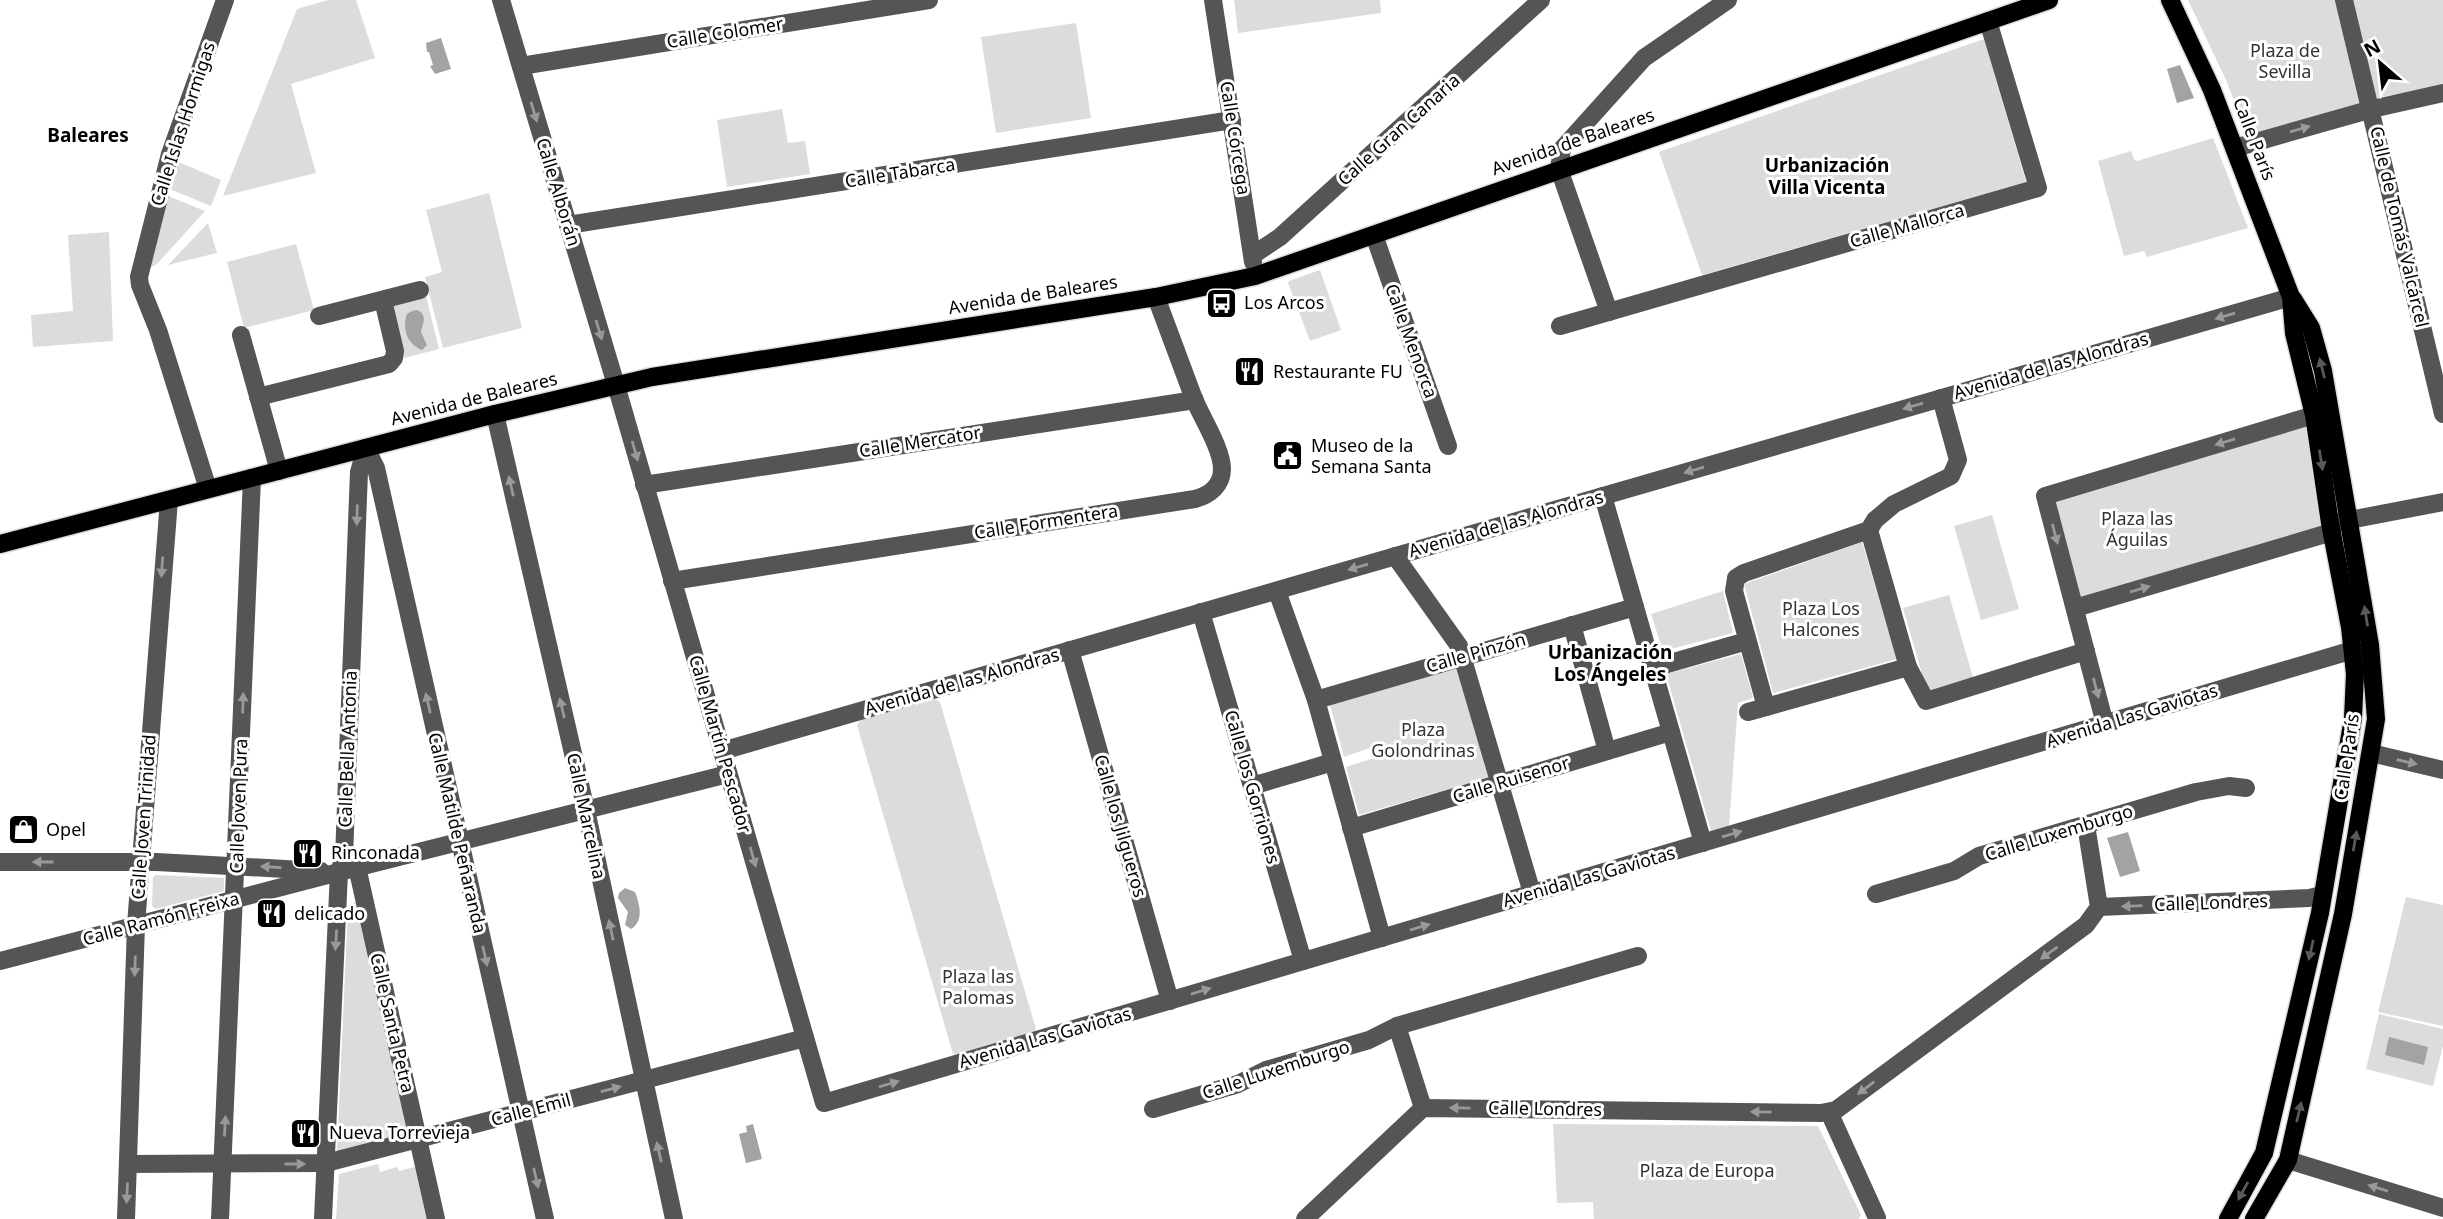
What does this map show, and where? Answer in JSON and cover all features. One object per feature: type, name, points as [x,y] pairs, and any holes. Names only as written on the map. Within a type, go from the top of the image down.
[{"type":"main road","name":"Avenida de Baleares","points":[[0,544],[615,385],[1156,297],[1255,276],[2049,0]]},
{"type":"main road","name":"Calle París","points":[[2170,0],[2202,67],[2291,297],[2294,333],[2322,412],[2350,519],[2362,648],[2376,719],[2345,898],[2288,1160],[2254,1219]]},
{"type":"main road","name":"Calle París","points":[[2228,1219],[2264,1153],[2348,748],[2362,648],[2345,596],[2331,528],[2322,412]]},
{"type":"main road","points":[[2348,748],[2371,753]]},
{"type":"main road","points":[[2318,898],[2345,898]]},
{"type":"main road","points":[[2264,1153],[2288,1160]]},
{"type":"street","name":"Calle Islas Hormigas","points":[[208,489],[139,277],[170,154],[225,0]]},
{"type":"street","name":"Calle Alborán","points":[[501,0],[615,385]]},
{"type":"street","name":"Calle Colomer","points":[[521,66],[929,0]]},
{"type":"street","name":"Calle Córcega","points":[[1213,0],[1255,276]]},
{"type":"street","name":"Calle Gran Canaria","points":[[1253,255],[1280,237],[1541,0]]},
{"type":"street","points":[[1609,312],[1559,169],[1562,149],[1644,58],[1728,0]]},
{"type":"street","name":"Calle de Tomás Valcárcel","points":[[2344,0],[2443,414]]},
{"type":"street","name":"Calle Mallorca","points":[[1560,326],[2038,188],[1988,21]]},
{"type":"street","points":[[2235,148],[2372,109],[2443,93]]},
{"type":"street","name":"Calle Tabarca","points":[[568,225],[1232,120]]},
{"type":"street","name":"Calle Menorca","points":[[1374,235],[1448,446]]},
{"type":"street","points":[[319,316],[421,290]]},
{"type":"street","name":"Calle Formentera","points":[[672,581],[1203,497],[1215,488],[1222,466],[1156,297]]},
{"type":"street","name":"Avenida de las Alondras","points":[[722,751],[2291,297]]},
{"type":"street","points":[[258,397],[389,364],[395,351],[383,300]]},
{"type":"street","points":[[241,335],[279,471]]},
{"type":"street","name":"Calle Martín Pescador","points":[[615,385],[824,1103]]},
{"type":"street","points":[[1766,707],[1734,591],[1736,578],[1868,530],[1875,520],[1894,504],[1951,476],[1958,460],[1941,398]]},
{"type":"street","name":"Calle Mercator","points":[[644,485],[1195,400]]},
{"type":"street","points":[[2105,724],[2045,496],[2322,412]]},
{"type":"street","name":"Calle Marcelina","points":[[495,414],[586,810],[674,1219]]},
{"type":"street","name":"Calle Matilde Peñaranda","points":[[366,448],[376,468],[545,1219]]},
{"type":"street","name":"Calle Bella Antonia","points":[[323,1219],[339,872],[344,850],[359,472],[366,448]]},
{"type":"street","name":"Calle Joven Pura","points":[[220,1219],[252,478]]},
{"type":"street","points":[[1604,496],[1703,843]]},
{"type":"street","name":"Calle Joven Trinidad","points":[[125,1219],[136,925],[169,500]]},
{"type":"street","points":[[2075,608],[2331,528],[2350,519],[2443,502]]},
{"type":"street","points":[[1868,530],[1908,667],[1926,701],[2086,652]]},
{"type":"street","points":[[1395,556],[1459,646],[1532,893]]},
{"type":"street","points":[[1277,591],[1316,700],[1382,938]]},
{"type":"street","name":"Calle Pinzón","points":[[1316,700],[1635,607]]},
{"type":"street","name":"Calle los Gorriones","points":[[1201,612],[1303,961]]},
{"type":"street","points":[[1572,625],[1607,751]]},
{"type":"street","points":[[1653,668],[1747,641]]},
{"type":"street","name":"Avenida Las Gaviotas","points":[[824,1103],[2362,648]]},
{"type":"street","name":"Calle los Jilgueros","points":[[1070,650],[1170,1001]]},
{"type":"street","points":[[1748,712],[1908,667]]},
{"type":"street","name":"Calle Ruisenor","points":[[1351,828],[1671,732]]},
{"type":"street","points":[[2371,753],[2443,770]]},
{"type":"street","points":[[1252,786],[1333,762]]},
{"type":"street","name":"Calle Ramón Freixa","points":[[0,961],[357,867],[729,774]]},
{"type":"street","name":"Calle Luxemburgo","points":[[1876,894],[1954,871],[1979,856],[2213,788],[2246,788]]},
{"type":"street","points":[[1879,1219],[1829,1112],[1842,1107],[2086,925],[2099,907],[2085,825]]},
{"type":"street","points":[[0,862],[140,862],[339,872]]},
{"type":"street","name":"Calle Santa Petra","points":[[357,867],[436,1219]]},
{"type":"street","name":"Calle Londres","points":[[2099,907],[2318,898]]},
{"type":"street","name":"Calle Luxemburgo","points":[[1153,1109],[1238,1084],[1266,1070],[1369,1040],[1397,1026],[1639,956]]},
{"type":"street","points":[[1305,1219],[1423,1108],[1397,1026]]},
{"type":"street","name":"Calle Emil","points":[[128,1164],[326,1163],[805,1038]]},
{"type":"street","name":"Calle Londres","points":[[1423,1108],[1829,1112]]},
{"type":"street","points":[[2288,1160],[2443,1208]]},
{"type":"green space","points":[[328,0],[356,0],[375,58],[291,84],[316,173],[223,196],[297,9]]},
{"type":"green space","points":[[1234,0],[1380,0],[1381,13],[1238,33]]},
{"type":"green space","name":"Plaza de Sevilla","points":[[2188,0],[2336,0],[2359,103],[2247,134],[2226,80]]},
{"type":"green space","points":[[2353,0],[2443,0],[2443,86],[2376,98]]},
{"type":"green space","points":[[1076,23],[1091,118],[996,133],[981,37]]},
{"type":"green space","points":[[1984,39],[2026,182],[1702,275],[1659,152]]},
{"type":"green space","points":[[782,109],[788,143],[805,141],[810,174],[727,187],[717,120]]},
{"type":"green space","points":[[2213,138],[2248,228],[2147,257],[2144,251],[2124,256],[2098,161],[2131,151],[2137,161]]},
{"type":"green space","points":[[174,160],[221,180],[211,206],[167,188]]},
{"type":"green space","points":[[489,193],[522,328],[443,348],[425,277],[442,272],[426,210]]},
{"type":"green space","points":[[168,196],[205,211],[157,264],[151,267],[148,264]]},
{"type":"green space","points":[[208,223],[217,253],[168,265]]},
{"type":"green space","points":[[109,232],[113,341],[33,347],[31,315],[73,311],[68,235]]},
{"type":"green space","points":[[296,244],[314,310],[244,328],[227,262]]},
{"type":"green space","points":[[1320,270],[1341,330],[1310,341],[1288,283]]},
{"type":"green space","points":[[426,296],[439,349],[404,358],[390,305]]},
{"type":"green space","name":"Plaza las Águilas","points":[[2306,426],[2323,527],[2081,601],[2054,500]]},
{"type":"green space","points":[[1992,515],[2019,609],[1981,620],[1954,526]]},
{"type":"green space","name":"Plaza Los Halcones","points":[[1862,542],[1897,659],[1773,693],[1744,584]]},
{"type":"green space","points":[[1723,591],[1733,633],[1663,651],[1651,614]]},
{"type":"green space","points":[[1949,595],[1974,681],[1928,695],[1903,608]]},
{"type":"green space","points":[[1741,654],[1753,698],[1738,703],[1729,826],[1711,831],[1666,674]]},
{"type":"green space","name":"Plaza Golondrinas","points":[[1456,668],[1489,777],[1359,815],[1346,767],[1374,758],[1370,748],[1344,757],[1330,705]]},
{"type":"green space","name":"Plaza las Palomas","points":[[935,699],[940,702],[1036,1029],[1033,1033],[957,1055],[953,1054],[857,725],[861,720]]},
{"type":"green space","points":[[153,877],[224,878],[224,891],[156,909],[152,906]]},
{"type":"green space","points":[[2406,897],[2443,905],[2443,1026],[2378,1012]]},
{"type":"green space","points":[[354,902],[357,904],[410,1131],[337,1151],[348,907]]},
{"type":"green space","points":[[2379,1014],[2443,1029],[2443,1046],[2433,1086],[2366,1069]]},
{"type":"green space","name":"Plaza de Europa","points":[[1553,1124],[1818,1126],[1861,1215],[1858,1219],[1594,1219],[1593,1202],[1557,1203]]},
{"type":"green space","points":[[378,1164],[380,1172],[397,1167],[399,1171],[418,1166],[429,1219],[336,1219],[339,1174]]},
{"type":"shaded area","points":[[441,38],[451,69],[435,74],[430,66],[433,65],[426,43]]},
{"type":"shaded area","points":[[2180,65],[2194,98],[2177,103],[2167,69]]},
{"type":"shaded area","points":[[417,310],[424,317],[421,332],[427,345],[422,350],[409,340],[406,330],[407,314]]},
{"type":"shaded area","points":[[2128,832],[2140,871],[2120,877],[2107,838]]},
{"type":"shaded area","points":[[625,888],[635,892],[639,907],[638,922],[631,929],[625,925],[628,912],[618,898]]},
{"type":"shaded area","points":[[2389,1037],[2428,1047],[2424,1065],[2385,1055]]},
{"type":"shaded area","points":[[753,1124],[762,1159],[746,1163],[739,1134],[747,1132],[746,1126]]},
{"type":"place","name":"Los Arcos","points":[[1221,303]]},
{"type":"place","name":"Restaurante FU","points":[[1250,372]]},
{"type":"place","name":"Museo de la Semana Santa","points":[[1288,456]]},
{"type":"place","name":"Opel","points":[[23,830]]},
{"type":"place","name":"Rinconada","points":[[308,853]]},
{"type":"place","name":"delicado","points":[[271,914]]},
{"type":"place","name":"Nueva Torrevieja","points":[[306,1133]]},
{"type":"district","name":"Baleares","points":[[88,135]]},
{"type":"district","name":"Urbanización Villa Vicenta","points":[[1827,176]]},
{"type":"district","name":"Urbanización Los Ángeles","points":[[1610,663]]}]
